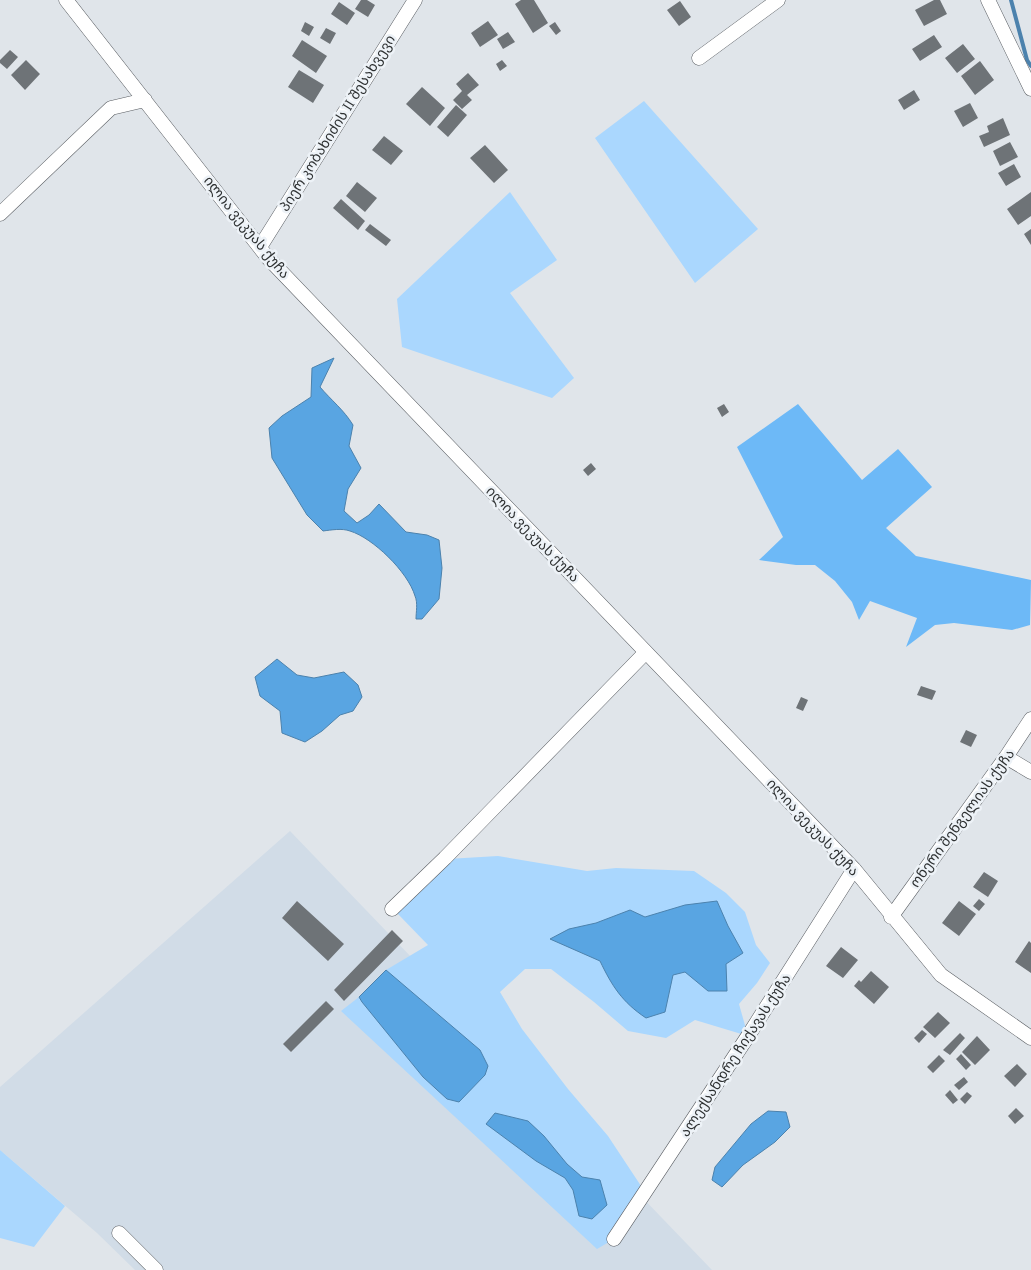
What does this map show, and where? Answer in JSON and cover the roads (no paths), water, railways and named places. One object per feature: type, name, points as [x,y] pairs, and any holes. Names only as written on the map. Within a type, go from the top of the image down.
[{"type":"street","name":"ილია ვეკუას ქუჩა","points":[[66,0],[268,258],[854,869],[941,975],[1031,1038]]},
{"type":"street","name":"პიერ კობახიძის II შესახვევი","points":[[260,247],[415,0]]},
{"type":"street","points":[[699,58],[778,0]]},
{"type":"street","points":[[988,0],[1031,89]]},
{"type":"street","points":[[0,214],[111,108],[145,100]]},
{"type":"street","points":[[392,909],[445,858],[646,652]]},
{"type":"street","name":"ონერი შენგელიას ქუჩა","points":[[891,916],[1006,757],[1031,719]]},
{"type":"street","points":[[1006,757],[1031,772]]},
{"type":"street","name":"ალექსანდრე ჩიქავას ქუჩა","points":[[614,1239],[748,1036],[854,869]]},
{"type":"street","points":[[120,1233],[156,1270]]},
{"type":"waterway","points":[[1011,0],[1027,60],[1031,66]]}]
